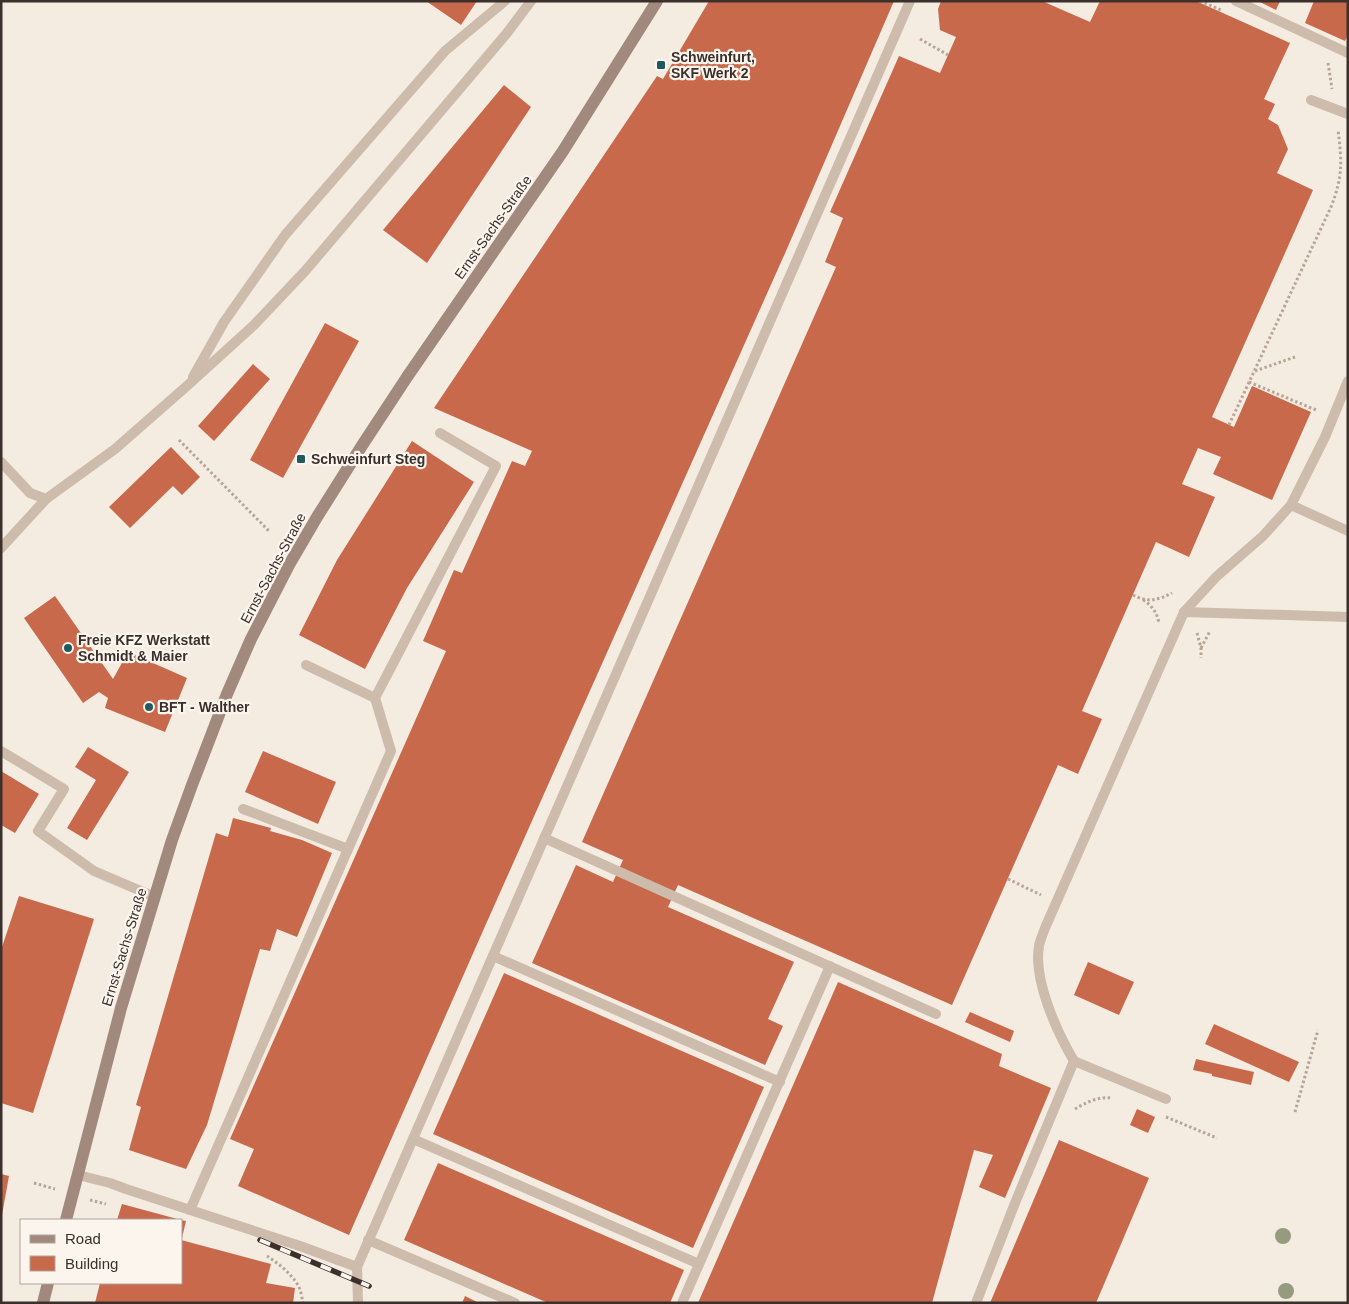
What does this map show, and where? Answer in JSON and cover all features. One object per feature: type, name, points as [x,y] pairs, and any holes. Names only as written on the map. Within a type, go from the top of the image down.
[{"type":"main road","name":"Ernst-Sachs-Straße","points":[[66,1219],[121,1008],[176,831],[227,694],[252,639],[289,565],[363,444],[563,151],[657,1]]},
{"type":"main road","points":[[42,1303],[48,1284]]},
{"type":"lane","points":[[188,385],[224,322],[286,235],[445,50],[505,1]]},
{"type":"lane","points":[[1,548],[46,499],[115,449],[254,325],[306,270],[532,1]]},
{"type":"lane","points":[[358,1303],[357,1267],[368,1240],[910,1]]},
{"type":"lane","points":[[1236,1],[1348,53]]},
{"type":"lane","points":[[1311,100],[1348,114]]},
{"type":"lane","points":[[1166,1099],[1074,1061],[1065,1046],[1048,1005],[1038,965],[1039,946],[1045,928],[1184,612],[1216,578],[1263,536],[1291,504],[1325,437],[1348,381]]},
{"type":"lane","points":[[191,1211],[390,751],[375,698],[496,466],[440,433]]},
{"type":"lane","points":[[1,462],[30,493],[46,499]]},
{"type":"lane","points":[[1291,504],[1348,531]]},
{"type":"lane","points":[[1184,612],[1348,617]]},
{"type":"lane","points":[[306,665],[375,698]]},
{"type":"lane","points":[[1,751],[64,788],[38,831],[94,871],[155,897]]},
{"type":"lane","points":[[243,809],[348,849]]},
{"type":"lane","points":[[544,838],[936,1014]]},
{"type":"lane","points":[[493,956],[780,1082]]},
{"type":"lane","points":[[682,1303],[830,966]]},
{"type":"lane","points":[[976,1303],[1074,1061]]},
{"type":"lane","points":[[413,1139],[699,1264]]},
{"type":"lane","points":[[78,1175],[110,1183],[300,1246],[357,1267]]},
{"type":"lane","points":[[368,1240],[515,1303]]},
{"type":"path","points":[[1200,1],[1228,14]]},
{"type":"path","points":[[920,39],[948,55]]},
{"type":"path","points":[[1229,425],[1338,190],[1341,174],[1341,156],[1327,58]]},
{"type":"path","points":[[1255,371],[1295,357]]},
{"type":"path","points":[[179,440],[270,532]]},
{"type":"path","points":[[1140,599],[1155,599],[1164,597],[1172,592]]},
{"type":"path","points":[[1133,595],[1152,608],[1160,628]]},
{"type":"path","points":[[1197,633],[1201,648],[1201,658]]},
{"type":"path","points":[[1008,879],[1046,898]]},
{"type":"path","points":[[1295,1112],[1318,1030]]},
{"type":"path","points":[[1162,1116],[1217,1138]]},
{"type":"building","points":[[426,1],[477,1],[461,25]]},
{"type":"building","points":[[709,1],[894,1],[786,251],[349,1235],[238,1186],[254,1149],[230,1139],[446,651],[423,641],[454,570],[462,573],[512,461],[525,466],[532,451],[434,408],[657,76],[663,79]]},
{"type":"building","points":[[941,1],[1042,1],[1090,22],[1100,1],[1196,1],[1290,43],[1264,99],[1275,104],[1268,119],[1278,125],[1288,149],[1277,173],[1313,190],[1212,417],[1234,427],[1252,386],[1311,412],[1272,500],[1213,474],[1221,457],[1198,448],[1182,484],[1215,497],[1189,557],[1156,542],[1082,711],[1102,719],[1078,774],[1058,765],[952,1005],[678,885],[668,907],[794,962],[768,1019],[783,1026],[765,1065],[532,963],[576,865],[613,882],[623,860],[582,842],[836,267],[825,262],[843,218],[830,212],[899,56],[940,73],[956,37],[940,30],[938,9]]},
{"type":"building","points":[[1258,1],[1280,1],[1276,10]]},
{"type":"building","points":[[1314,1],[1348,1],[1348,35],[1345,41],[1305,23]]},
{"type":"building","points":[[504,85],[531,107],[427,263],[383,230]]},
{"type":"building","points":[[325,323],[359,341],[283,478],[250,460]]},
{"type":"building","points":[[253,364],[270,379],[214,441],[198,426]]},
{"type":"building","points":[[412,441],[474,482],[407,588],[365,669],[299,635],[337,560]]},
{"type":"building","points":[[171,447],[200,477],[182,495],[173,486],[130,528],[109,507]]},
{"type":"building","points":[[55,596],[113,679],[128,652],[187,678],[165,732],[105,708],[108,698],[99,692],[83,703],[24,618]]},
{"type":"building","points":[[88,747],[129,772],[87,840],[67,828],[96,780],[75,767]]},
{"type":"building","points":[[263,751],[336,782],[318,824],[245,792]]},
{"type":"building","points":[[1,771],[39,794],[15,833],[1,825]]},
{"type":"building","points":[[233,818],[271,828],[270,831],[302,840],[332,853],[297,937],[277,929],[270,951],[260,949],[207,1125],[186,1169],[129,1150],[141,1107],[136,1105],[216,833],[228,837]]},
{"type":"building","points":[[19,896],[94,919],[33,1113],[1,1103],[1,950]]},
{"type":"building","points":[[1088,962],[1134,982],[1119,1015],[1074,995]]},
{"type":"building","points":[[504,973],[764,1087],[693,1248],[433,1134]]},
{"type":"building","points":[[838,982],[1002,1054],[999,1066],[1051,1088],[1005,1198],[979,1187],[993,1155],[974,1150],[932,1303],[698,1303]]},
{"type":"building","points":[[970,1012],[1014,1031],[1010,1042],[965,1022]]},
{"type":"building","points":[[1214,1024],[1299,1062],[1289,1082],[1205,1044]]},
{"type":"building","points":[[1196,1059],[1254,1072],[1251,1085],[1193,1070]]},
{"type":"building","points":[[1137,1109],[1155,1117],[1148,1133],[1130,1125]]},
{"type":"building","points":[[1059,1140],[1149,1178],[1096,1303],[990,1303]]},
{"type":"building","points":[[438,1163],[684,1270],[670,1303],[548,1303],[404,1240]]},
{"type":"building","points":[[1,1174],[9,1176],[2,1215],[1,1215]]},
{"type":"building","points":[[122,1204],[177,1219],[117,1219]]},
{"type":"building","points":[[182,1220],[186,1221],[182,1238]]},
{"type":"building","points":[[182,1240],[271,1264],[266,1283],[295,1288],[293,1303],[95,1303],[100,1284],[182,1284]]},
{"type":"building","points":[[465,1296],[479,1303],[462,1303]]},
{"type":"railway","points":[[260,1240],[369,1286]]},
{"type":"place","name":"Schweinfurt, SKF Werk 2","points":[[661,65]]},
{"type":"place","name":"Schweinfurt Steg","points":[[301,459]]},
{"type":"place","name":"Freie KFZ Werkstatt Schmidt & Maier","points":[[68,648]]},
{"type":"place","name":"BFT - Walther","points":[[149,707]]}]
